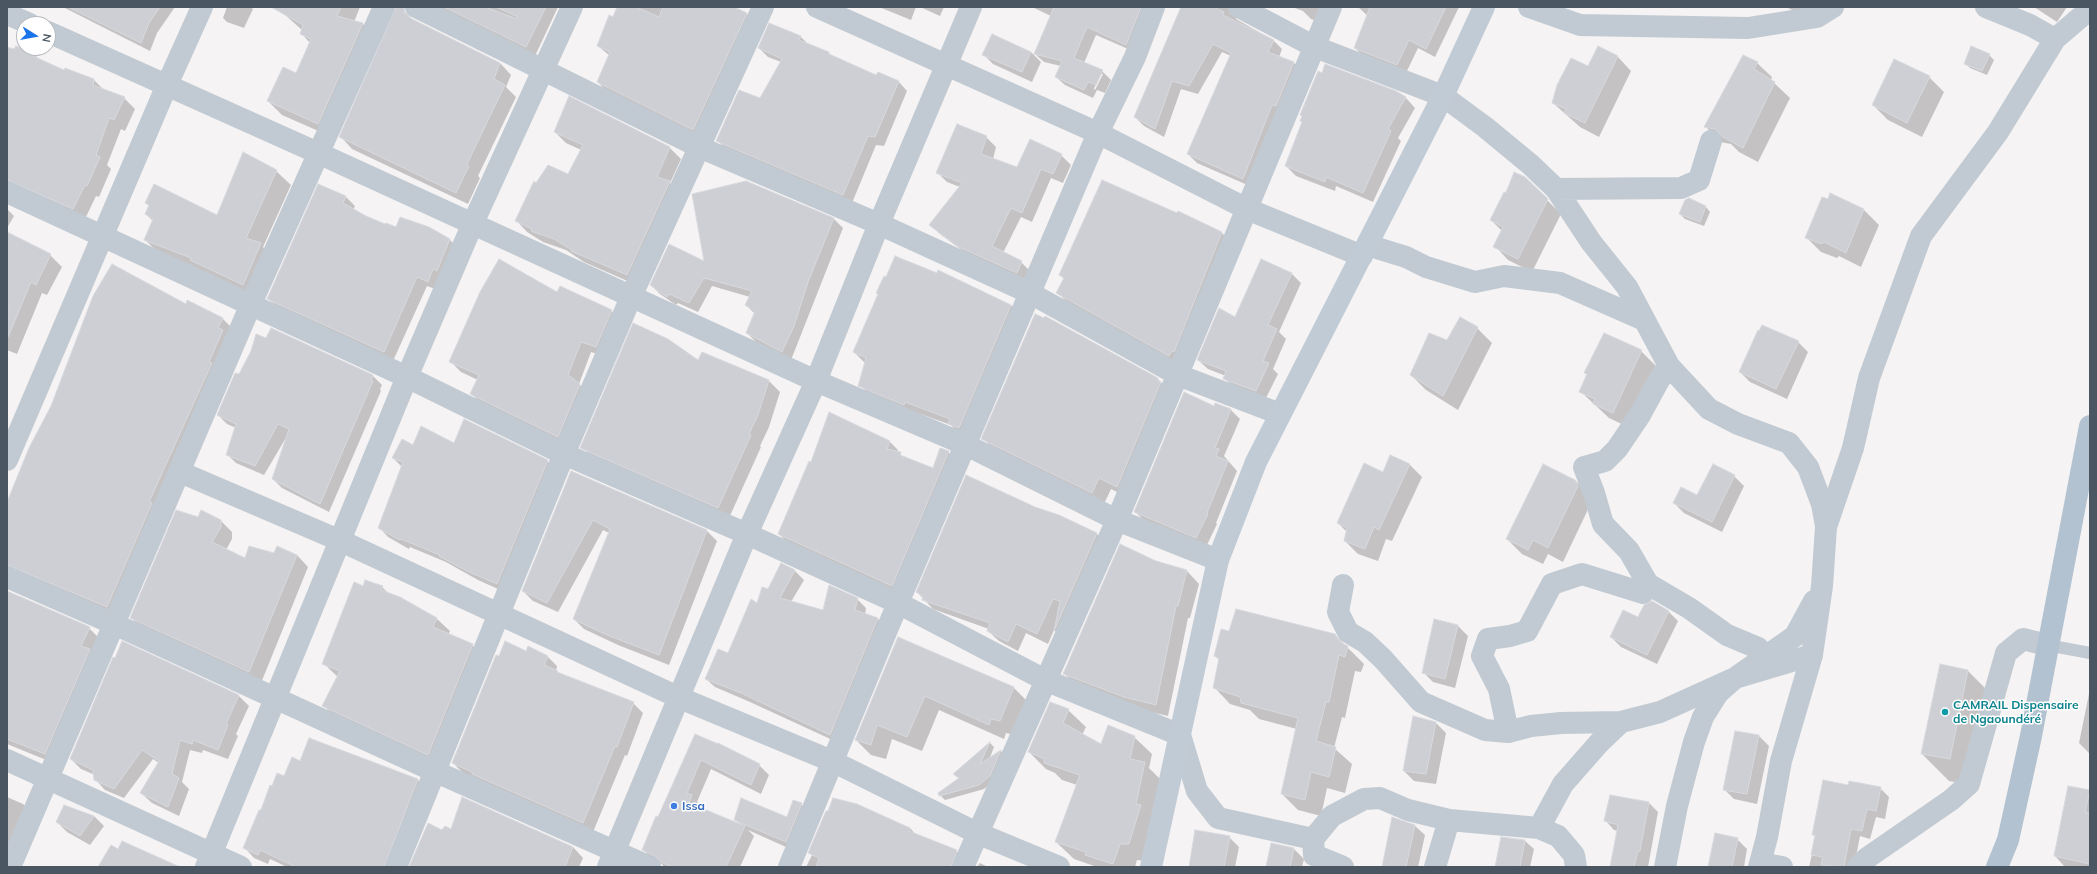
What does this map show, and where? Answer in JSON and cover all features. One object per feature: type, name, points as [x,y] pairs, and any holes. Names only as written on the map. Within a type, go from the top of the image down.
[{"type":"main road","points":[[1997,867],[2008,840],[2031,736],[2047,645],[2090,426]]},
{"type":"street","points":[[7,460],[104,236],[167,85],[202,7]]},
{"type":"street","points":[[10,867],[49,779],[251,304],[384,7]]},
{"type":"street","points":[[416,7],[699,147],[880,224],[1030,293],[1178,375],[1280,414]]},
{"type":"street","points":[[209,860],[407,377],[473,223],[572,7]]},
{"type":"street","points":[[396,867],[564,454],[631,297],[764,7]]},
{"type":"street","points":[[817,7],[1098,133],[1247,208],[1364,250],[1406,257],[1426,267],[1474,282],[1504,276],[1560,283],[1644,320]]},
{"type":"street","points":[[611,859],[680,698],[747,534],[816,381],[971,7]]},
{"type":"street","points":[[790,867],[898,603],[1098,133],[1135,58],[1154,7]]},
{"type":"street","points":[[1239,7],[1315,47],[1443,96],[1485,127],[1532,165],[1556,189],[1591,242],[1627,287],[1669,366],[1709,409],[1738,424],[1789,443],[1808,467],[1822,504],[1826,527],[1822,586],[1812,655],[1781,761],[1767,837],[1760,865],[1782,867]]},
{"type":"street","points":[[963,867],[1117,520],[1331,7]]},
{"type":"street","points":[[1151,867],[1218,560],[1256,462],[1443,96],[1484,7]]},
{"type":"street","points":[[1529,7],[1580,25],[1748,28],[1816,17],[1833,7]]},
{"type":"street","points":[[1986,7],[2030,25],[2055,39]]},
{"type":"street","points":[[1826,527],[1853,448],[1870,378],[1921,236],[1998,132],[2055,39],[2090,9]]},
{"type":"street","points":[[56,36],[473,223],[816,381],[966,444],[1117,520],[1218,560]]},
{"type":"street","points":[[1556,189],[1681,188],[1699,180],[1712,141]]},
{"type":"street","points":[[7,192],[407,377],[564,454],[747,534],[898,603],[1045,680],[1180,735]]},
{"type":"street","points":[[1669,366],[1658,380],[1640,415],[1617,449],[1605,461],[1584,467],[1594,493],[1603,524],[1629,550],[1648,584],[1689,608],[1727,635],[1758,648],[1762,659]]},
{"type":"street","points":[[180,472],[341,541],[680,698],[834,762],[977,833],[1059,867]]},
{"type":"street","points":[[1508,732],[1499,689],[1482,656],[1488,639],[1510,636],[1527,631],[1552,584],[1582,574],[1643,593],[1648,584]]},
{"type":"street","points":[[7,577],[275,697],[434,771],[611,859],[650,867]]},
{"type":"street","points":[[1343,585],[1338,612],[1348,632],[1365,642],[1383,658],[1421,702],[1485,730],[1508,732],[1531,726],[1560,723],[1621,722],[1660,712],[1735,678],[1812,655]]},
{"type":"street","points":[[1665,867],[1677,806],[1703,718],[1718,693],[1735,678],[1796,636],[1822,586]]},
{"type":"street","points":[[1858,867],[1867,858],[1951,800],[1969,784],[2006,653],[2023,639],[2047,645]]},
{"type":"street","points":[[1539,828],[1563,784],[1599,743],[1621,722]]},
{"type":"street","points":[[1180,735],[1197,791],[1218,818],[1313,839]]},
{"type":"street","points":[[7,760],[49,779],[209,860],[241,867]]},
{"type":"street","points":[[1343,867],[1314,855],[1313,839],[1332,816],[1364,798],[1380,798],[1408,810],[1449,820],[1539,828],[1558,836],[1574,855],[1576,867]]},
{"type":"street","points":[[1435,867],[1449,820]]},
{"type":"lane","points":[[2047,645],[2090,653]]},
{"type":"building","points":[[68,7],[160,7],[149,23],[141,43]]},
{"type":"building","points":[[271,7],[341,7],[337,16],[363,23],[318,124],[267,101],[283,67],[296,73],[311,39],[300,34],[303,25]]},
{"type":"building","points":[[396,7],[404,7],[405,14],[410,18],[500,63],[494,79],[505,85],[467,164],[469,166],[456,193],[339,137]]},
{"type":"building","points":[[444,7],[485,7],[517,19],[518,17],[496,7],[546,7],[526,47]]},
{"type":"building","points":[[617,7],[636,7],[659,17],[663,7],[734,7],[747,13],[693,130],[597,82],[610,52],[597,46],[609,15],[613,17]]},
{"type":"building","points":[[1054,7],[1141,7],[1126,45],[1087,27],[1074,58],[1103,70],[1096,85],[1088,82],[1084,90],[1055,77],[1062,61],[1034,54]]},
{"type":"building","points":[[1181,7],[1213,7],[1224,12],[1223,15],[1274,40],[1268,52],[1294,62],[1276,106],[1272,105],[1243,179],[1187,154],[1231,53],[1213,44],[1189,86],[1172,81],[1155,129],[1134,117]]},
{"type":"building","points":[[1370,7],[1446,7],[1426,49],[1409,40],[1397,65],[1354,48]]},
{"type":"building","points":[[769,23],[801,36],[799,40],[829,52],[829,54],[876,75],[878,72],[899,81],[875,137],[868,136],[843,195],[716,141],[739,90],[760,98],[782,59],[758,48]]},
{"type":"building","points":[[992,34],[1031,52],[1022,72],[982,55]]},
{"type":"building","points":[[16,46],[16,56],[33,56],[64,70],[65,68],[94,79],[93,85],[125,97],[114,120],[109,118],[96,155],[100,157],[87,186],[85,185],[73,209],[7,180],[7,47],[14,49]]},
{"type":"building","points":[[1598,46],[1618,56],[1585,123],[1564,113],[1566,109],[1552,103],[1557,85],[1571,58],[1588,66]]},
{"type":"building","points":[[1971,46],[1990,54],[1982,71],[1964,64]]},
{"type":"building","points":[[1743,55],[1758,62],[1754,69],[1775,82],[1743,148],[1723,137],[1715,129],[1704,127]]},
{"type":"building","points":[[1894,59],[1930,76],[1907,123],[1872,105]]},
{"type":"building","points":[[1325,64],[1396,91],[1406,97],[1388,129],[1391,131],[1363,193],[1326,177],[1325,182],[1285,166],[1302,122],[1300,121],[1302,116],[1300,115],[1318,71],[1322,73]]},
{"type":"building","points":[[569,96],[670,147],[657,177],[670,181],[627,275],[571,251],[572,250],[554,239],[531,231],[532,229],[515,221],[534,181],[536,183],[548,165],[568,174],[583,145],[554,132]]},
{"type":"building","points":[[957,124],[987,136],[981,154],[1017,167],[1030,139],[1062,154],[1053,174],[1041,169],[1022,213],[1011,208],[992,246],[1022,261],[1017,273],[959,247],[929,225],[962,183],[936,173]]},
{"type":"building","points":[[243,152],[277,170],[246,238],[261,243],[243,285],[190,260],[191,258],[144,240],[153,219],[145,214],[149,205],[145,203],[154,184],[217,215]]},
{"type":"building","points":[[1514,172],[1525,177],[1548,199],[1518,259],[1493,247],[1503,227],[1490,220],[1504,192],[1506,193]]},
{"type":"building","points":[[1102,180],[1177,213],[1178,211],[1222,232],[1174,352],[1172,351],[1169,356],[1056,293],[1064,278],[1059,275]]},
{"type":"building","points":[[746,181],[834,218],[808,282],[794,326],[782,352],[746,333],[755,311],[745,305],[752,291],[704,278],[689,303],[669,294],[667,297],[650,285],[669,244],[704,261],[692,194]]},
{"type":"building","points":[[318,184],[346,196],[343,203],[366,216],[385,224],[386,223],[396,227],[400,217],[429,227],[450,239],[437,271],[433,269],[428,282],[417,277],[384,352],[267,299]]},
{"type":"building","points":[[1830,193],[1864,209],[1846,253],[1824,242],[1822,244],[1805,238],[1822,197],[1828,199]]},
{"type":"building","points":[[1689,198],[1706,206],[1700,222],[1679,214],[1685,200]]},
{"type":"building","points":[[7,232],[51,254],[36,285],[31,282],[8,337]]},
{"type":"building","points":[[895,256],[937,273],[938,270],[1011,305],[959,428],[948,424],[950,419],[905,402],[904,405],[858,386],[866,358],[853,352],[878,294],[876,293],[884,276],[886,277]]},
{"type":"building","points":[[499,259],[557,292],[560,286],[612,310],[596,347],[581,342],[568,375],[580,384],[558,437],[470,394],[479,375],[449,362],[480,292]]},
{"type":"building","points":[[1261,259],[1292,273],[1268,325],[1277,329],[1263,361],[1269,363],[1256,391],[1223,379],[1226,371],[1197,360],[1219,308],[1235,317]]},
{"type":"building","points":[[112,264],[186,304],[187,300],[223,318],[218,328],[223,330],[209,362],[212,363],[149,502],[152,503],[107,607],[7,565],[7,502],[29,448],[51,406],[93,296]]},
{"type":"building","points":[[1035,314],[1044,318],[1045,316],[1158,378],[1157,381],[1161,382],[1117,487],[1099,478],[1092,493],[981,439]]},
{"type":"building","points":[[1460,317],[1478,327],[1443,396],[1410,375],[1429,333],[1447,340]]},
{"type":"building","points":[[633,323],[668,339],[698,360],[702,352],[769,380],[758,415],[749,434],[751,435],[718,508],[580,448]]},
{"type":"building","points":[[1762,325],[1799,341],[1776,389],[1739,372],[1758,330],[1759,331]]},
{"type":"building","points":[[271,328],[373,375],[371,380],[373,381],[320,504],[272,479],[289,429],[278,424],[255,466],[226,455],[236,424],[217,415],[235,373],[239,374],[251,351],[256,334],[266,338]]},
{"type":"building","points":[[1604,333],[1642,350],[1613,413],[1593,404],[1595,399],[1579,392],[1587,374],[1584,373]]},
{"type":"building","points":[[1184,392],[1214,406],[1215,403],[1231,409],[1215,448],[1219,449],[1216,456],[1228,461],[1207,513],[1208,514],[1196,538],[1134,512]]},
{"type":"building","points":[[829,412],[890,441],[887,449],[901,452],[900,455],[933,468],[940,448],[949,451],[892,586],[778,534],[809,461],[811,462]]},
{"type":"building","points":[[464,419],[548,460],[497,584],[467,571],[439,556],[440,555],[401,539],[400,540],[378,528],[403,462],[392,458],[402,439],[413,445],[421,426],[454,443]]},
{"type":"building","points":[[1390,455],[1410,464],[1379,530],[1374,527],[1365,549],[1344,541],[1347,528],[1337,523],[1364,463],[1383,472]]},
{"type":"building","points":[[1543,464],[1575,480],[1578,486],[1548,548],[1533,540],[1528,550],[1506,539]]},
{"type":"building","points":[[1713,464],[1735,475],[1712,522],[1673,503],[1681,487],[1697,495]]},
{"type":"building","points":[[571,471],[707,530],[659,655],[607,635],[573,619],[610,529],[593,520],[547,603],[522,591]]},
{"type":"building","points":[[966,475],[1035,507],[1059,515],[1097,533],[1054,631],[1060,601],[1053,599],[1037,634],[1016,624],[1008,642],[987,631],[990,623],[922,600],[923,596],[916,592]]},
{"type":"building","points":[[176,510],[198,517],[201,510],[221,520],[221,527],[212,542],[245,558],[249,546],[274,553],[277,546],[297,555],[249,672],[130,618]]},
{"type":"building","points":[[1120,544],[1156,561],[1187,570],[1178,606],[1176,606],[1156,705],[1124,697],[1063,674]]},
{"type":"building","points":[[781,563],[795,570],[780,598],[823,610],[829,585],[858,598],[855,610],[878,618],[830,735],[741,693],[705,679],[718,649],[728,653],[751,599],[757,603],[762,587],[768,589]]},
{"type":"building","points":[[365,580],[383,586],[381,590],[400,597],[437,618],[433,627],[473,644],[428,755],[322,706],[340,671],[322,664],[354,582],[363,586]]},
{"type":"building","points":[[7,591],[90,627],[81,646],[90,649],[45,754],[7,739]]},
{"type":"building","points":[[1652,601],[1669,611],[1647,655],[1610,637],[1623,610],[1638,617],[1644,605]]},
{"type":"building","points":[[1236,609],[1335,634],[1341,643],[1348,646],[1345,657],[1339,655],[1329,702],[1326,702],[1316,741],[1336,747],[1329,777],[1311,772],[1305,800],[1281,794],[1298,718],[1241,703],[1240,697],[1213,688],[1219,658],[1214,656],[1221,629],[1229,631]]},
{"type":"building","points":[[1434,619],[1458,625],[1445,679],[1422,673]]},
{"type":"building","points":[[898,637],[1014,687],[1000,721],[991,719],[989,725],[925,696],[907,737],[877,725],[871,745],[855,740]]},
{"type":"building","points":[[122,641],[239,695],[226,724],[228,725],[218,750],[193,740],[192,744],[180,740],[172,774],[179,778],[168,807],[140,793],[159,761],[142,750],[114,789],[94,780],[93,770],[70,759],[113,657],[115,658]]},
{"type":"building","points":[[505,641],[526,651],[528,646],[548,656],[544,665],[558,671],[557,672],[634,702],[617,747],[615,746],[583,823],[472,774],[472,772],[452,763],[496,655],[499,656]]},
{"type":"building","name":"CAMRAIL Dispensaire de Ngaoundéré","points":[[1940,664],[1968,670],[1950,759],[1921,754]]},
{"type":"building","points":[[1050,702],[1069,709],[1063,723],[1101,744],[1108,725],[1135,736],[1130,759],[1145,762],[1136,804],[1141,805],[1129,844],[1120,844],[1113,864],[1085,855],[1086,852],[1055,842],[1080,775],[1044,763],[1045,759],[1028,752]]},
{"type":"building","points":[[1413,716],[1436,722],[1426,774],[1403,771]]},
{"type":"building","points":[[1735,731],[1759,735],[1747,794],[1723,790]]},
{"type":"building","points":[[695,734],[718,743],[760,764],[751,785],[701,760],[687,793],[692,795],[689,803],[745,826],[726,867],[672,867],[642,850],[656,816],[658,817]]},
{"type":"building","points":[[309,738],[418,779],[384,867],[296,867],[260,850],[258,855],[243,848],[259,810],[261,810],[270,785],[272,786],[277,773],[284,776],[292,757],[300,761]]},
{"type":"building","points":[[990,742],[980,764],[1001,750],[990,776],[979,785],[939,796],[938,793],[959,778],[953,774]]},
{"type":"building","points":[[1823,780],[1848,785],[1849,781],[1881,787],[1876,811],[1867,809],[1862,831],[1851,829],[1844,867],[1821,865],[1823,857],[1811,855],[1815,835],[1812,835]]},
{"type":"building","points":[[2068,786],[2090,790],[2085,812],[2090,813],[2090,864],[2054,856]]},
{"type":"building","points":[[1610,795],[1649,802],[1640,851],[1638,851],[1634,867],[1610,867],[1618,825],[1604,821]]},
{"type":"building","points":[[462,797],[573,847],[565,867],[409,867],[428,823],[442,830],[445,826],[451,829]]},
{"type":"building","points":[[741,798],[787,817],[793,800],[802,803],[786,842],[734,820]]},
{"type":"building","points":[[833,798],[857,804],[910,828],[909,831],[957,850],[951,867],[816,867],[819,858],[808,853]]},
{"type":"building","points":[[64,805],[94,816],[80,836],[56,822]]},
{"type":"building","points":[[1392,817],[1415,825],[1406,867],[1382,867]]},
{"type":"building","points":[[1195,830],[1230,836],[1224,867],[1189,867]]},
{"type":"building","points":[[1715,833],[1738,838],[1732,867],[1708,867]]},
{"type":"building","points":[[1501,837],[1525,840],[1520,867],[1495,867]]},
{"type":"building","points":[[122,841],[180,867],[98,867],[111,845],[118,849]]},
{"type":"building","points":[[1271,843],[1294,848],[1290,867],[1266,867]]},
{"type":"place","name":"CAMRAIL Dispensaire de Ngaoundéré","points":[[1945,712]]},
{"type":"place","name":"Issa","points":[[674,806]]}]
